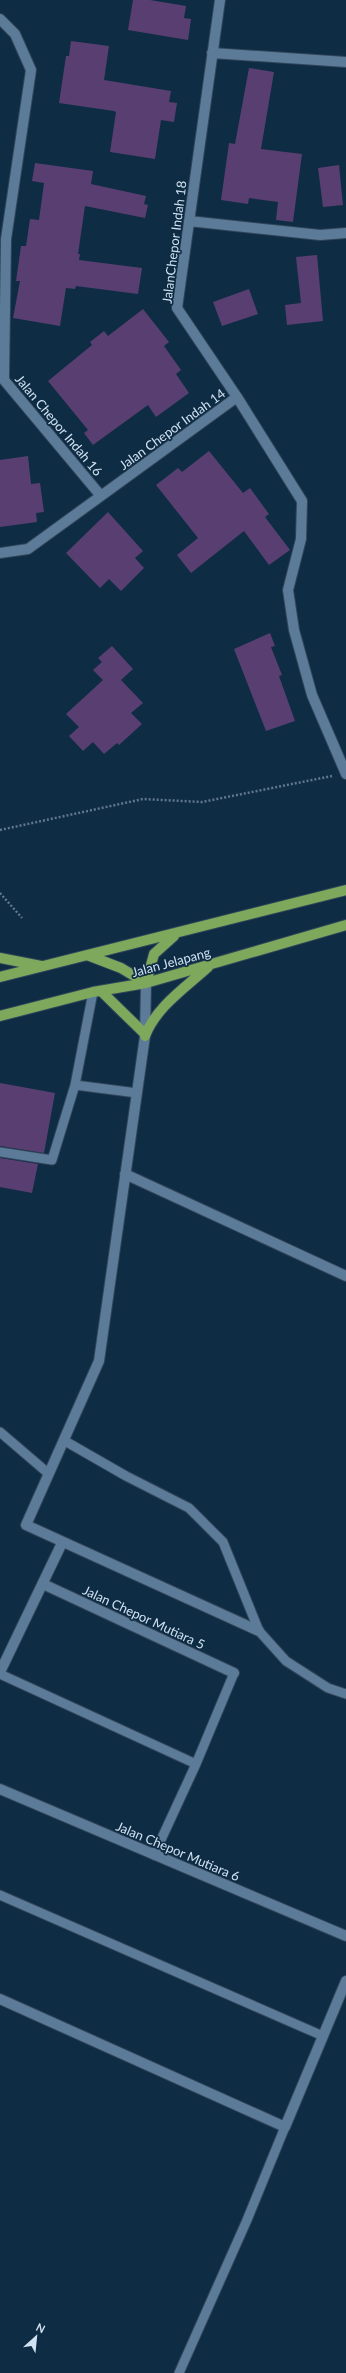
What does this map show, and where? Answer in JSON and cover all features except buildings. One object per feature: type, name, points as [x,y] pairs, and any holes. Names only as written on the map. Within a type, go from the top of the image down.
[{"type":"main road","name":"Jalan Jelapang","points":[[0,977],[177,934],[346,890]]},
{"type":"main road","name":"Jalan Jelapang","points":[[0,1016],[97,992],[146,983],[346,925]]},
{"type":"main road","points":[[87,955],[121,968],[146,983],[154,954],[177,934]]},
{"type":"main road","points":[[0,958],[43,966]]},
{"type":"main road","points":[[97,992],[145,1035],[150,1024],[169,1002],[211,964]]},
{"type":"street","name":"JalanChepor Indah 18","points":[[220,0],[176,308],[237,397],[302,501],[301,539],[288,590],[294,630],[312,695],[346,774]]},
{"type":"street","name":"Jalan Chepor Indah 16","points":[[0,19],[16,34],[31,70],[6,239],[2,380],[101,496]]},
{"type":"street","points":[[212,53],[346,62]]},
{"type":"street","points":[[189,221],[320,236],[346,233]]},
{"type":"street","name":"Jalan Chepor Indah 14","points":[[0,553],[28,549],[237,397]]},
{"type":"street","points":[[146,983],[145,1035],[99,1361],[65,1441],[26,1525],[62,1543],[259,1631]]},
{"type":"street","points":[[126,1174],[346,1276]]},
{"type":"street","points":[[0,1673],[62,1543]]},
{"type":"street","name":"Jalan Chepor Mutiara 5","points":[[43,1584],[234,1672]]},
{"type":"street","name":"Jalan Chepor Mutiara 6","points":[[0,1789],[346,1936]]},
{"type":"street","points":[[0,1999],[285,2127],[346,1981]]},
{"type":"lane","points":[[0,1152],[52,1160],[75,1085],[97,992]]},
{"type":"lane","points":[[75,1085],[137,1093]]},
{"type":"lane","points":[[0,1432],[49,1474]]},
{"type":"lane","points":[[65,1441],[189,1508],[223,1542],[259,1631],[286,1661],[328,1688],[346,1694]]},
{"type":"lane","points":[[154,1855],[196,1764],[234,1672]]},
{"type":"lane","points":[[0,1673],[196,1764]]},
{"type":"lane","points":[[0,1895],[323,2036]]},
{"type":"lane","points":[[179,2373],[247,2220],[285,2127]]},
{"type":"path","points":[[0,830],[143,799],[202,802],[346,774]]},
{"type":"path","points":[[0,893],[22,918]]}]
